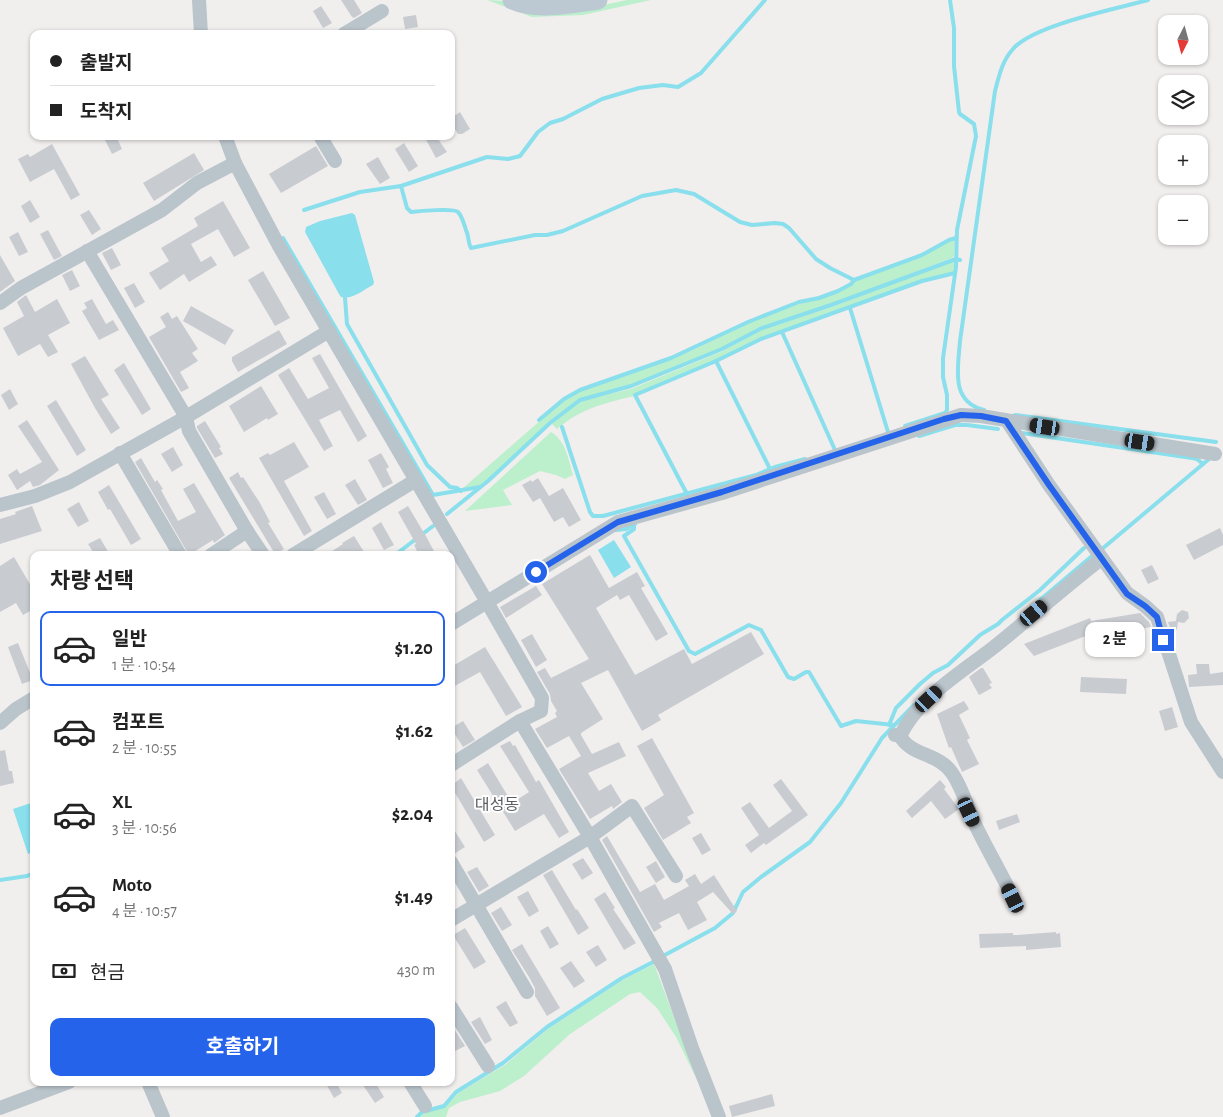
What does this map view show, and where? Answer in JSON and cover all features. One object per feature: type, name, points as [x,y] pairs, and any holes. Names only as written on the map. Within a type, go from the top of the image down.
[{"type":"street","points":[[200,0],[200,30]]},
{"type":"street","points":[[512,0],[530,6],[548,6],[598,0]]},
{"type":"street","points":[[351,30],[382,11]]},
{"type":"street","points":[[226,140],[235,163],[279,246],[542,698],[541,711],[520,721],[455,762]]},
{"type":"street","points":[[322,140],[335,162]]},
{"type":"street","points":[[0,302],[21,288],[162,210],[198,183],[235,163]]},
{"type":"street","points":[[87,251],[186,417],[189,432],[246,531],[260,551]]},
{"type":"street","points":[[0,505],[54,489],[70,482],[186,417],[329,331]]},
{"type":"street","points":[[455,622],[618,522],[722,492],[961,415],[981,416],[1215,454]]},
{"type":"street","points":[[1006,421],[1127,594],[1157,617],[1191,722],[1223,772]]},
{"type":"street","points":[[120,453],[178,551]]},
{"type":"street","points":[[300,551],[416,480]]},
{"type":"street","points":[[217,551],[246,531]]},
{"type":"street","points":[[1013,898],[986,847],[952,772],[939,760],[904,744],[897,735],[915,712],[943,686],[1102,559]]},
{"type":"street","points":[[0,723],[16,709],[30,700]]},
{"type":"street","points":[[520,721],[590,836],[665,969],[692,1048],[719,1117]]},
{"type":"street","points":[[455,918],[590,836],[632,806],[676,876]]},
{"type":"street","points":[[455,869],[527,992]]},
{"type":"street","points":[[455,1013],[488,1066]]},
{"type":"street","points":[[0,1108],[58,1086]]},
{"type":"street","points":[[150,1086],[163,1117]]},
{"type":"street","points":[[412,1086],[425,1106]]},
{"type":"green space","points":[[487,0],[599,6],[627,0],[651,0],[583,15],[532,17]]},
{"type":"green space","points":[[955,240],[954,256],[952,258],[831,304],[763,326],[722,348],[631,385],[579,399],[549,422],[481,485],[462,489],[565,399],[581,391],[693,350],[749,323],[799,304],[839,292],[852,285],[855,281],[922,257],[949,241]]},
{"type":"green space","points":[[955,260],[954,272],[922,280],[761,338],[634,396],[602,404],[584,411],[557,429],[552,424],[580,401],[631,389],[723,351],[763,329],[832,307]]},
{"type":"green space","points":[[551,432],[563,445],[573,475],[565,479],[540,471],[503,490],[512,505],[465,511]]},
{"type":"green space","points":[[654,964],[700,1086],[676,1037],[657,1008],[640,992],[630,994],[570,1034],[524,1076],[500,1091],[460,1102],[449,1108],[446,1117],[420,1117],[424,1113],[445,1107],[458,1093],[505,1065],[549,1028],[623,980]]},
{"type":"water","points":[[352,213],[355,215],[374,282],[373,285],[357,294],[345,298],[339,294],[305,232],[306,227],[320,221]]},
{"type":"water","points":[[614,540],[631,567],[614,578],[598,550]]},
{"type":"water","points":[[30,803],[30,853],[28,854],[13,809]]},
{"type":"building","points":[[341,0],[354,0],[362,13],[354,18],[352,17]]},
{"type":"building","points":[[321,6],[332,23],[323,28],[313,11]]},
{"type":"building","points":[[416,15],[418,27],[405,29],[403,17]]},
{"type":"building","points":[[460,112],[470,129],[462,134],[458,134],[455,129],[455,115]]},
{"type":"building","points":[[105,140],[118,140],[122,149],[112,154]]},
{"type":"building","points":[[426,140],[439,140],[447,152],[436,158]]},
{"type":"building","points":[[404,143],[418,166],[409,172],[395,149]]},
{"type":"building","points":[[52,144],[80,195],[71,200],[54,169],[30,182],[18,159],[28,154],[30,157]]},
{"type":"building","points":[[316,146],[328,166],[281,193],[269,174]]},
{"type":"building","points":[[194,153],[204,170],[154,201],[143,183]]},
{"type":"building","points":[[378,157],[390,178],[380,184],[366,164]]},
{"type":"building","points":[[30,200],[40,217],[30,223],[21,206]]},
{"type":"building","points":[[223,201],[250,248],[234,257],[218,229],[191,244],[201,262],[211,256],[217,265],[189,282],[184,274],[160,290],[149,273],[169,261],[161,248],[198,226],[194,218]]},
{"type":"building","points":[[89,210],[101,229],[92,235],[80,215]]},
{"type":"building","points":[[48,230],[62,256],[54,260],[40,234]]},
{"type":"building","points":[[18,232],[28,252],[19,256],[9,237]]},
{"type":"building","points":[[112,248],[121,265],[111,270],[102,253]]},
{"type":"building","points":[[0,255],[15,281],[0,292]]},
{"type":"building","points":[[72,270],[80,286],[70,291],[62,275]]},
{"type":"building","points":[[263,271],[290,318],[275,326],[248,280]]},
{"type":"building","points":[[134,283],[145,302],[135,308],[124,288]]},
{"type":"building","points":[[26,295],[35,312],[57,299],[70,323],[48,335],[58,352],[48,357],[40,344],[18,356],[3,328],[24,316],[17,302]]},
{"type":"building","points":[[92,299],[106,324],[113,320],[119,330],[99,340],[82,311],[87,308],[84,303]]},
{"type":"building","points":[[191,306],[234,330],[225,345],[183,321]]},
{"type":"building","points":[[168,312],[172,319],[177,316],[198,349],[192,353],[198,361],[180,372],[189,388],[181,392],[149,337],[166,327],[160,317]]},
{"type":"building","points":[[279,330],[287,344],[238,372],[232,357]]},
{"type":"building","points":[[320,354],[367,436],[358,442],[340,410],[319,420],[333,446],[324,451],[278,375],[289,368],[308,399],[329,388],[312,358]]},
{"type":"building","points":[[85,356],[109,395],[101,399],[120,428],[111,434],[71,364]]},
{"type":"building","points":[[124,363],[151,409],[142,415],[114,370]]},
{"type":"building","points":[[261,386],[278,414],[268,420],[267,418],[244,432],[229,406]]},
{"type":"building","points":[[10,389],[18,404],[9,410],[1,395]]},
{"type":"building","points":[[56,400],[86,450],[77,456],[47,406]]},
{"type":"building","points":[[27,420],[59,470],[40,485],[33,487],[30,481],[17,490],[8,475],[17,469],[20,474],[42,462],[18,426]]},
{"type":"building","points":[[205,421],[221,447],[219,448],[223,454],[215,458],[197,428],[197,426]]},
{"type":"building","points":[[294,442],[309,467],[284,481],[312,531],[304,536],[259,458],[268,453],[270,455]]},
{"type":"building","points":[[173,447],[183,465],[172,472],[161,454]]},
{"type":"building","points":[[381,453],[389,467],[386,469],[393,483],[383,488],[368,460]]},
{"type":"building","points":[[141,458],[155,482],[157,480],[163,489],[161,490],[178,521],[196,512],[183,489],[194,483],[225,535],[214,543],[213,540],[195,551],[187,551],[135,462]]},
{"type":"building","points":[[238,472],[241,478],[243,477],[260,503],[270,522],[268,523],[284,549],[273,551],[229,478]]},
{"type":"building","points":[[538,478],[549,496],[563,488],[581,520],[569,527],[563,517],[554,522],[540,498],[533,502],[522,485]]},
{"type":"building","points":[[355,479],[367,500],[358,505],[345,485]]},
{"type":"building","points":[[109,485],[141,539],[131,545],[98,492]]},
{"type":"building","points":[[324,492],[336,514],[327,519],[314,497]]},
{"type":"building","points":[[79,502],[89,521],[78,527],[67,509]]},
{"type":"building","points":[[32,506],[42,531],[0,544],[0,519]]},
{"type":"building","points":[[408,506],[434,551],[417,551],[414,545],[416,544],[398,512]]},
{"type":"building","points":[[381,522],[394,545],[384,550],[372,528]]},
{"type":"building","points":[[1220,528],[1223,535],[1223,545],[1194,560],[1186,545]]},
{"type":"building","points":[[354,536],[363,551],[332,551]]},
{"type":"building","points":[[100,538],[108,551],[92,551],[88,544]]},
{"type":"building","points":[[590,555],[609,588],[637,572],[645,586],[641,588],[668,634],[656,641],[629,595],[620,600],[617,595],[596,608],[635,675],[684,649],[692,664],[751,632],[764,654],[658,715],[661,720],[642,731],[608,670],[581,683],[603,719],[581,733],[592,754],[619,742],[626,756],[588,773],[599,791],[611,784],[622,802],[613,809],[612,806],[590,819],[559,769],[581,756],[569,736],[547,748],[535,729],[557,717],[555,713],[557,711],[551,701],[550,694],[537,672],[545,668],[551,678],[589,659],[542,584]]},
{"type":"building","points":[[14,557],[30,584],[30,611],[23,615],[16,603],[0,612],[0,566]]},
{"type":"building","points":[[1152,565],[1159,579],[1148,584],[1141,570]]},
{"type":"building","points":[[536,586],[542,595],[506,618],[500,607]]},
{"type":"building","points":[[1182,610],[1188,612],[1189,618],[1184,623],[1178,622],[1177,629],[1172,634],[1168,622],[1176,621],[1177,614]]},
{"type":"building","points":[[1140,613],[1149,622],[1151,627],[1097,637],[1096,632],[1034,656],[1024,644],[1090,618],[1091,621]]},
{"type":"building","points":[[532,634],[547,660],[536,667],[521,640]]},
{"type":"building","points":[[18,643],[30,673],[30,681],[22,684],[8,647]]},
{"type":"building","points":[[485,647],[522,707],[506,716],[480,672],[455,686],[455,665]]},
{"type":"building","points":[[1196,664],[1209,664],[1210,674],[1223,672],[1223,685],[1189,687],[1188,675],[1197,674]]},
{"type":"building","points":[[983,668],[992,683],[989,684],[992,688],[979,695],[969,677]]},
{"type":"building","points":[[1081,677],[1127,679],[1126,694],[1080,692]]},
{"type":"building","points":[[964,701],[969,709],[959,715],[970,738],[967,740],[979,764],[962,772],[951,747],[949,748],[937,714]]},
{"type":"building","points":[[1172,707],[1178,727],[1165,731],[1159,711]]},
{"type":"building","points":[[463,721],[475,740],[463,747],[455,734],[455,726]]},
{"type":"building","points":[[652,738],[694,813],[687,817],[691,823],[663,840],[644,808],[664,795],[637,746]]},
{"type":"building","points":[[510,741],[513,746],[515,745],[536,782],[539,780],[569,832],[559,838],[544,814],[515,831],[477,770],[488,763],[512,803],[529,792],[500,746]]},
{"type":"building","points":[[5,750],[9,771],[12,771],[14,783],[0,786],[0,751]]},
{"type":"building","points":[[461,778],[495,835],[484,842],[455,793],[455,783]]},
{"type":"building","points":[[781,779],[808,815],[766,845],[764,843],[751,853],[745,845],[759,835],[741,808],[750,802],[769,828],[792,811],[773,785]]},
{"type":"building","points":[[940,780],[946,787],[944,789],[959,809],[945,819],[931,801],[912,818],[906,811]]},
{"type":"building","points":[[1017,814],[1020,822],[999,830],[996,821]]},
{"type":"building","points":[[455,831],[465,847],[455,853]]},
{"type":"building","points":[[701,833],[711,850],[702,855],[692,838]]},
{"type":"building","points":[[607,836],[640,892],[655,884],[664,900],[689,886],[685,880],[695,874],[701,884],[714,875],[737,911],[733,914],[713,892],[697,902],[707,920],[688,930],[679,913],[659,923],[662,927],[654,932],[602,840]]},
{"type":"building","points":[[583,858],[593,873],[582,880],[572,864]]},
{"type":"building","points":[[656,861],[665,877],[656,883],[646,867]]},
{"type":"building","points":[[477,867],[489,886],[479,892],[467,872]]},
{"type":"building","points":[[552,870],[589,928],[578,935],[543,875]]},
{"type":"building","points":[[528,891],[539,911],[529,917],[517,897]]},
{"type":"building","points":[[605,892],[615,908],[613,909],[636,943],[624,950],[594,899]]},
{"type":"building","points":[[501,907],[512,925],[502,931],[491,913]]},
{"type":"building","points":[[548,926],[559,944],[550,949],[540,931]]},
{"type":"building","points":[[465,928],[486,962],[474,969],[455,938],[455,934]]},
{"type":"building","points":[[1056,932],[1056,934],[1060,933],[1061,947],[1026,950],[1026,946],[980,948],[979,934],[1013,933],[1013,935],[1017,935]]},
{"type":"building","points":[[522,944],[560,1008],[547,1016],[535,996],[535,988],[512,950]]},
{"type":"building","points":[[598,945],[607,960],[596,967],[586,952]]},
{"type":"building","points":[[571,961],[585,981],[574,988],[560,968]]},
{"type":"building","points":[[506,1001],[518,1023],[510,1027],[496,1007]]},
{"type":"building","points":[[480,1017],[492,1040],[485,1044],[471,1022]]},
{"type":"building","points":[[455,1030],[465,1046],[455,1051]]},
{"type":"building","points":[[327,1086],[338,1086],[342,1093],[334,1098]]},
{"type":"building","points":[[364,1086],[377,1086],[384,1097],[375,1103]]},
{"type":"building","points":[[772,1094],[775,1106],[732,1117],[729,1106]]},
{"type":"waterway","points":[[401,186],[487,157],[508,159],[520,156],[538,132],[550,123],[563,119],[602,99],[639,88],[663,85],[678,87],[701,73],[765,0]]},
{"type":"waterway","points":[[905,426],[945,413],[947,410],[943,358],[956,267],[957,230],[976,136],[974,124],[959,112],[954,66],[954,28],[950,0]]},
{"type":"waterway","points":[[984,410],[973,406],[961,392],[958,383],[958,362],[995,91],[1001,69],[1013,49],[1023,40],[1038,32],[1076,19],[1148,0]]},
{"type":"waterway","points":[[304,210],[360,192],[401,186],[407,208],[411,212],[443,210],[458,212],[464,223],[471,248],[563,231],[642,196],[676,190],[694,194],[740,222],[752,225],[783,224],[789,228],[816,259],[854,280],[922,255],[956,238]]},
{"type":"waterway","points":[[283,238],[433,495],[480,487]]},
{"type":"waterway","points":[[447,514],[488,481],[550,423],[580,400],[631,386],[722,349],[762,328],[956,259],[960,260]]},
{"type":"waterway","points":[[687,494],[635,395],[716,361],[761,339],[922,281],[955,273]]},
{"type":"waterway","points":[[539,420],[564,399],[580,390],[671,358],[748,322],[799,302],[819,298],[838,291],[851,284],[854,280]]},
{"type":"waterway","points":[[345,298],[347,324],[427,465],[450,487],[461,491]]},
{"type":"waterway","points":[[850,308],[888,432]]},
{"type":"waterway","points":[[782,332],[835,450]]},
{"type":"waterway","points":[[716,361],[770,469]]},
{"type":"waterway","points":[[1015,415],[1216,442]]},
{"type":"waterway","points":[[919,436],[955,425],[998,429]]},
{"type":"waterway","points":[[562,427],[590,512],[593,516],[603,516],[756,475],[775,467],[805,459]]},
{"type":"waterway","points":[[1022,433],[1192,458],[1197,459],[1203,464]]},
{"type":"waterway","points":[[1102,549],[1209,459]]},
{"type":"waterway","points":[[616,530],[626,529],[635,524]]},
{"type":"waterway","points":[[634,525],[634,529],[624,536],[689,651],[695,654],[749,625],[761,630],[788,677],[794,679],[809,672],[841,726],[856,721],[894,725]]},
{"type":"waterway","points":[[400,551],[433,526]]},
{"type":"waterway","points":[[889,725],[896,708],[920,684],[933,673],[948,665],[980,635],[998,624],[1040,590],[1084,548]]},
{"type":"waterway","points":[[1040,600],[1092,556]]},
{"type":"waterway","points":[[663,956],[715,928],[733,913],[743,892],[810,842],[841,803],[882,738],[914,705]]},
{"type":"waterway","points":[[0,880],[30,875]]},
{"type":"waterway","points":[[417,1117],[422,1112],[444,1106],[456,1092],[503,1063],[547,1027],[622,978],[655,961],[656,963]]},
{"type":"district","name":"대성동","points":[[497,805]]},
{"type":"route","points":[[536,572],[618,522],[722,492],[944,419],[961,415],[981,416],[1006,421],[1127,594],[1157,617],[1163,640]]}]
